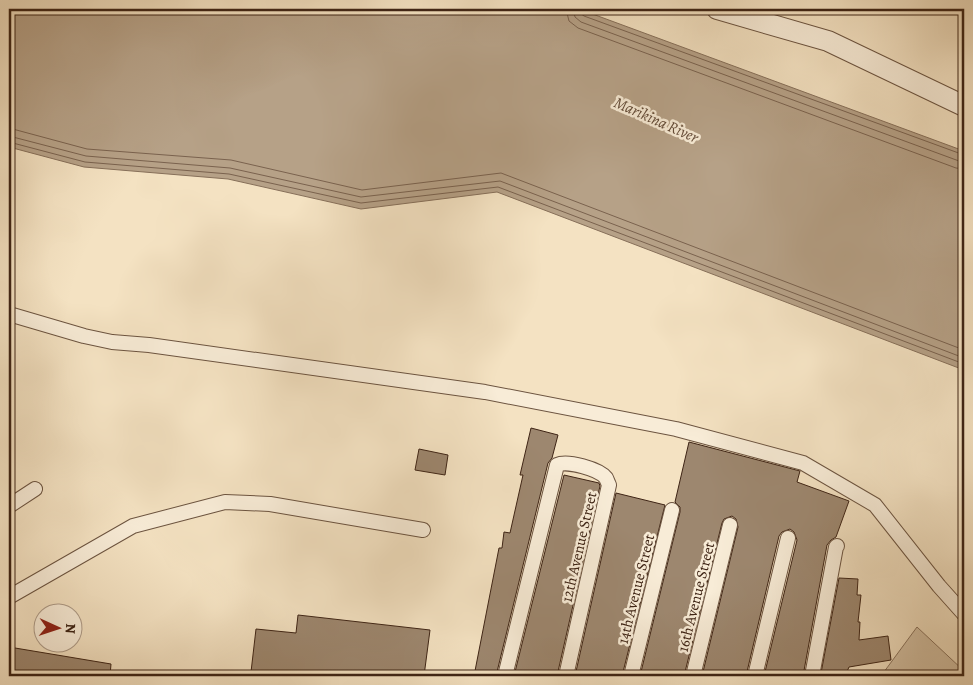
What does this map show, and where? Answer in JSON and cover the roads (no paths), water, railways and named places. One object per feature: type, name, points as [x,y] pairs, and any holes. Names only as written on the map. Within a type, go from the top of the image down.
[{"type":"street","points":[[716,9],[828,41],[964,106]]},
{"type":"lane","points":[[9,314],[84,336],[112,342],[149,345],[485,392],[676,428],[803,463],[875,504],[939,586],[964,614]]},
{"type":"lane","name":"12th Avenue Street","points":[[505,676],[557,465],[572,463],[605,476],[610,485],[566,676]]},
{"type":"lane","points":[[9,506],[35,489]]},
{"type":"lane","points":[[9,597],[133,526],[225,502],[270,504],[423,530]]},
{"type":"lane","name":"14th Avenue Street","points":[[631,676],[672,510]]},
{"type":"lane","name":"16th Avenue Street","points":[[693,676],[730,524]]},
{"type":"lane","points":[[755,676],[788,538]]},
{"type":"lane","points":[[812,676],[837,546]]},
{"type":"water","name":"Marikina River","points":[[9,9],[579,9],[964,151],[964,370],[497,192],[361,209],[228,179],[84,167],[9,147]]}]
